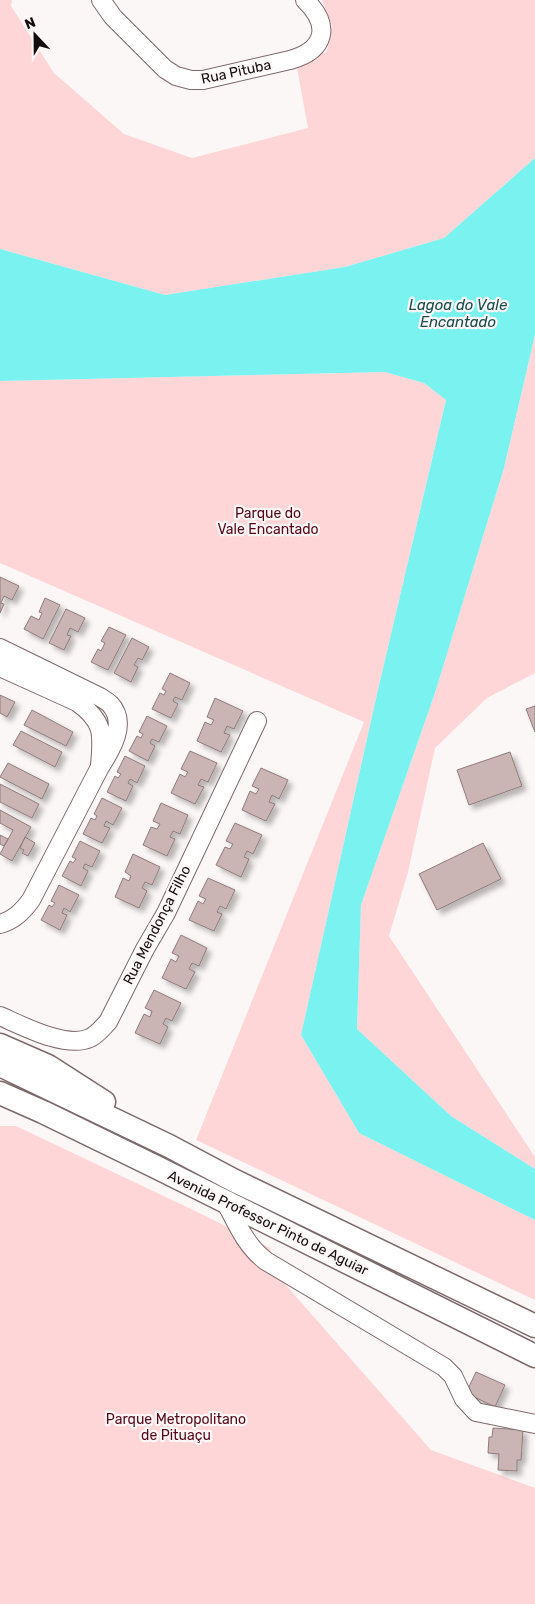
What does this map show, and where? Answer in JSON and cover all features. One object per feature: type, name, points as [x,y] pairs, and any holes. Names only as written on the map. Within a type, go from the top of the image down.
[{"type":"main road","name":"Avenida Professor Pinto de Aguiar","points":[[3,1053],[48,1066],[169,1146],[234,1180],[535,1326]]},
{"type":"main road","name":"Avenida Professor Pinto de Aguiar","points":[[0,1093],[43,1112],[535,1356]]},
{"type":"street","name":"Rua Pituba","points":[[101,0],[113,17],[164,69],[176,76],[190,80],[203,80],[296,59],[311,52],[318,44],[322,34],[321,25],[319,16],[314,8],[305,0]]},
{"type":"street","points":[[0,648],[88,691],[110,704],[117,718],[117,730],[111,751],[100,767],[31,900],[16,917],[0,924]]},
{"type":"street","points":[[0,667],[77,702],[88,710],[95,718],[100,729],[102,744],[100,767]]},
{"type":"street","name":"Rua Mendonça Filho","points":[[0,1016],[40,1033],[69,1040],[80,1041],[100,1032],[108,1022],[145,949],[166,913],[257,721]]},
{"type":"street","points":[[3,1053],[20,1024]]},
{"type":"street","points":[[226,1203],[255,1252],[266,1261],[444,1367],[453,1376],[464,1399],[476,1412],[535,1424]]},
{"type":"green space","points":[[0,0],[12,0],[11,6],[54,73],[124,134],[192,158],[308,128],[297,68],[327,51],[332,25],[322,0],[535,0],[535,158],[444,238],[345,267],[165,295],[0,249]]},
{"type":"green space","points":[[535,335],[535,673],[487,698],[435,748],[408,872],[389,936],[535,1157],[535,1169],[451,1116],[357,1029],[361,905],[435,693],[504,468]]},
{"type":"green space","name":"Parque do Vale Encantado","points":[[385,372],[424,383],[446,400],[377,694],[301,1035],[359,1133],[535,1220],[535,1300],[196,1140],[364,722],[0,563],[0,381]]},
{"type":"green space","name":"Parque Metropolitano de Pituaçu","points":[[0,1126],[16,1126],[270,1248],[277,1275],[431,1450],[535,1488],[535,1604],[0,1604]]},
{"type":"water","name":"Lagoa do Vale Encantado","points":[[535,158],[535,335],[504,468],[435,693],[361,905],[357,1029],[451,1116],[535,1169],[535,1220],[359,1133],[301,1035],[377,694],[446,400],[424,383],[385,372],[0,381],[0,249],[165,295],[345,267],[444,238]]},
{"type":"building","points":[[0,577],[19,586],[12,600],[4,596],[1,603],[4,604],[0,613]]},
{"type":"building","points":[[45,598],[60,605],[43,639],[24,629],[31,616],[39,620],[42,613],[39,612]]},
{"type":"building","points":[[66,609],[85,618],[78,632],[70,628],[67,635],[71,636],[64,650],[49,643]]},
{"type":"building","points":[[109,627],[126,635],[108,670],[91,662],[98,649],[101,651],[105,643],[101,641]]},
{"type":"building","points":[[132,638],[149,647],[142,660],[138,658],[134,665],[138,667],[131,682],[114,673]]},
{"type":"building","points":[[170,673],[190,683],[182,700],[175,697],[173,701],[178,704],[171,718],[152,709],[160,693],[164,695],[166,691],[162,689]]},
{"type":"building","points":[[0,695],[15,702],[7,717],[0,713]]},
{"type":"building","points":[[215,698],[243,711],[234,729],[227,726],[224,733],[230,735],[221,752],[197,741],[205,722],[211,725],[214,720],[207,717]]},
{"type":"building","points":[[535,706],[535,732],[526,709]]},
{"type":"building","points":[[32,710],[73,732],[66,746],[24,725]]},
{"type":"building","points":[[147,716],[167,726],[159,742],[152,739],[150,743],[155,746],[148,761],[129,751],[137,736],[141,738],[143,734],[139,732]]},
{"type":"building","points":[[21,731],[62,752],[55,767],[13,745]]},
{"type":"building","points":[[190,751],[217,763],[208,782],[201,779],[198,785],[204,787],[195,804],[171,793],[180,774],[185,777],[188,772],[181,769]]},
{"type":"building","points":[[510,752],[522,786],[469,805],[457,770]]},
{"type":"building","points":[[125,756],[145,766],[137,783],[130,779],[128,783],[133,786],[126,801],[107,792],[115,776],[118,778],[121,774],[117,772]]},
{"type":"building","points":[[8,763],[49,784],[42,799],[0,777]]},
{"type":"building","points":[[261,768],[288,780],[279,799],[272,795],[269,802],[275,804],[266,821],[242,810],[250,791],[256,794],[259,789],[252,786]]},
{"type":"building","points":[[0,784],[39,804],[32,818],[0,802]]},
{"type":"building","points":[[102,798],[122,808],[113,825],[106,821],[104,826],[110,828],[102,843],[83,834],[91,818],[95,820],[97,816],[94,814]]},
{"type":"building","points":[[161,803],[188,815],[180,834],[173,831],[170,837],[175,839],[167,856],[143,845],[151,827],[157,829],[160,824],[153,821]]},
{"type":"building","points":[[0,810],[31,827],[12,861],[0,854],[13,830],[0,823]]},
{"type":"building","points":[[235,823],[262,835],[253,854],[247,851],[244,857],[249,859],[241,877],[216,865],[225,847],[230,849],[233,844],[226,841]]},
{"type":"building","points":[[0,835],[8,839],[4,846],[0,844]]},
{"type":"building","points":[[25,837],[35,843],[28,856],[22,853],[24,850],[20,848]]},
{"type":"building","points":[[80,841],[100,851],[92,867],[85,864],[83,868],[88,871],[81,886],[62,876],[70,861],[73,863],[76,859],[72,857]]},
{"type":"building","points":[[483,843],[501,879],[437,910],[419,874]]},
{"type":"building","points":[[133,854],[160,867],[152,885],[145,882],[142,888],[147,891],[139,908],[115,897],[123,878],[129,881],[131,876],[125,872]]},
{"type":"building","points":[[208,878],[235,890],[226,909],[220,906],[217,912],[222,914],[214,931],[189,920],[198,901],[203,904],[206,899],[199,896]]},
{"type":"building","points":[[59,885],[79,895],[70,912],[64,908],[62,913],[67,915],[60,930],[41,920],[49,905],[52,907],[55,903],[51,901]]},
{"type":"building","points":[[181,935],[207,948],[199,966],[192,963],[189,969],[195,972],[186,989],[162,978],[171,959],[176,962],[179,956],[172,953]]},
{"type":"building","points":[[154,990],[181,1003],[172,1021],[166,1018],[163,1024],[168,1027],[160,1044],[135,1033],[144,1014],[150,1017],[152,1011],[145,1008]]},
{"type":"building","points":[[476,1372],[505,1385],[495,1407],[466,1393]]},
{"type":"building","points":[[493,1428],[523,1430],[521,1460],[517,1460],[517,1471],[498,1470],[499,1454],[488,1453],[489,1437],[492,1437]]}]
